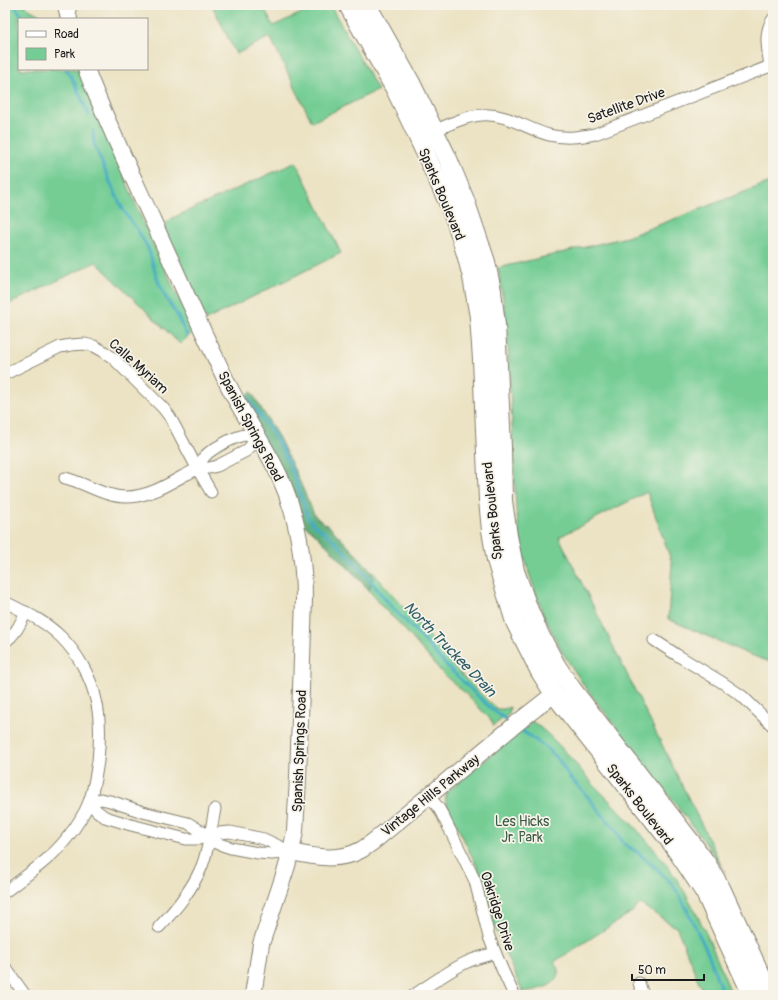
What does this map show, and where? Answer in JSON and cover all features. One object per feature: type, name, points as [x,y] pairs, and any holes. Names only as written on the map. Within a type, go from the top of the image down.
[{"type":"main road","name":"Sparks Boulevard","points":[[348,5],[395,89],[426,135],[448,159],[465,200],[486,262],[492,291],[496,326],[503,501],[515,571],[529,610],[556,665],[572,689],[699,853],[721,888],[770,995]]},
{"type":"main road","name":"Sparks Boulevard","points":[[367,5],[411,83],[426,135],[447,200],[457,225],[472,277],[479,317],[488,500],[491,530],[496,560],[515,622],[540,672],[554,694],[670,841],[701,887],[718,920],[752,995]]},
{"type":"main road","points":[[540,635],[540,645],[555,680],[556,686],[554,694],[561,693],[567,695],[628,772],[666,810]]},
{"type":"street","points":[[66,5],[70,18]]},
{"type":"street","points":[[772,66],[767,47],[767,35],[770,23],[773,19]]},
{"type":"street","name":"Satellite Drive","points":[[426,135],[467,118],[481,115],[493,115],[507,118],[536,131],[550,135],[580,137],[595,134],[772,66]]},
{"type":"street","name":"Spanish Springs Road","points":[[86,70],[213,353],[238,402],[280,476],[296,524],[304,580],[304,608],[295,831],[286,870],[261,944],[253,995]]},
{"type":"street","name":"Calle Myriam","points":[[5,374],[49,352],[66,346],[84,344],[94,346],[103,351],[113,358],[163,408],[170,417],[211,492]]},
{"type":"street","points":[[65,478],[80,482],[103,493],[115,496],[126,497],[146,494],[197,468],[217,466],[246,451],[257,436],[245,435],[236,437],[204,456],[197,468]]},
{"type":"street","points":[[5,602],[26,612],[50,627],[65,641],[78,657],[91,684],[97,701],[100,730],[94,785],[89,802],[76,825],[67,838],[46,860],[5,892]]},
{"type":"street","points":[[5,642],[19,628],[26,612]]},
{"type":"street","points":[[654,640],[742,696],[773,726]]},
{"type":"street","name":"Vintage Hills Parkway","points":[[291,852],[272,854],[231,848],[216,843],[210,836],[188,823],[143,812],[110,801],[100,799],[89,802],[97,812],[105,817],[186,839],[199,839],[210,836],[219,833],[230,832],[264,839],[291,852],[312,856],[324,858],[352,854],[374,841],[554,694]]},
{"type":"street","name":"Oakridge Drive","points":[[428,796],[442,814],[475,881],[486,926],[495,953],[514,995]]},
{"type":"street","points":[[159,927],[191,888],[202,865],[216,809]]},
{"type":"street","points":[[414,995],[466,963],[476,958],[495,953]]},
{"type":"street","points":[[5,967],[25,995]]},
{"type":"street","points":[[639,983],[643,995]]},
{"type":"green space","points":[[5,5],[25,5],[45,18],[18,18],[18,70],[80,70],[145,227],[194,331],[180,344],[96,262],[5,306]]},
{"type":"green space","points":[[212,5],[263,5],[273,26],[319,5],[330,5],[378,90],[312,122],[270,37],[236,54]]},
{"type":"green space","points":[[296,162],[341,253],[206,320],[166,236],[166,224],[171,219],[181,214]]},
{"type":"green space","points":[[773,181],[773,663],[748,654],[668,619],[672,563],[647,492],[559,537],[725,872],[707,845],[583,684],[562,652],[543,614],[529,573],[520,539],[516,509],[507,325],[498,268],[627,237]]},
{"type":"green space","points":[[251,391],[279,438],[314,514],[318,519],[330,527],[370,569],[373,578],[369,590],[313,532],[301,524],[242,400]]},
{"type":"green space","points":[[370,569],[455,668],[497,709],[510,707],[509,714],[493,726],[493,723],[489,718],[464,692],[445,676],[399,623],[384,609],[369,590],[373,578]]},
{"type":"green space","name":"Les Hicks Jr. Park","points":[[532,721],[560,746],[591,782],[643,836],[677,880],[700,920],[732,995],[704,995],[677,928],[640,904],[632,912],[554,962],[558,970],[557,977],[551,985],[540,989],[523,992],[501,944],[494,923],[486,887],[447,805],[446,795],[447,792]]},
{"type":"waterway","name":"North Truckee Drain","points":[[14,5],[23,18]]},
{"type":"waterway","name":"North Truckee Drain","points":[[67,70],[89,115]]},
{"type":"waterway","name":"North Truckee Drain","points":[[93,131],[94,144],[109,180],[123,210],[148,248],[158,281],[187,336]]},
{"type":"waterway","name":"North Truckee Drain","points":[[247,398],[272,432],[284,453],[294,476],[308,517],[313,524],[329,536],[345,552],[390,605],[445,664],[488,706],[510,723]]},
{"type":"waterway","name":"North Truckee Drain","points":[[518,728],[548,749],[560,762],[570,778],[614,828],[624,844],[637,852],[672,884],[680,896],[708,953],[723,995]]}]
